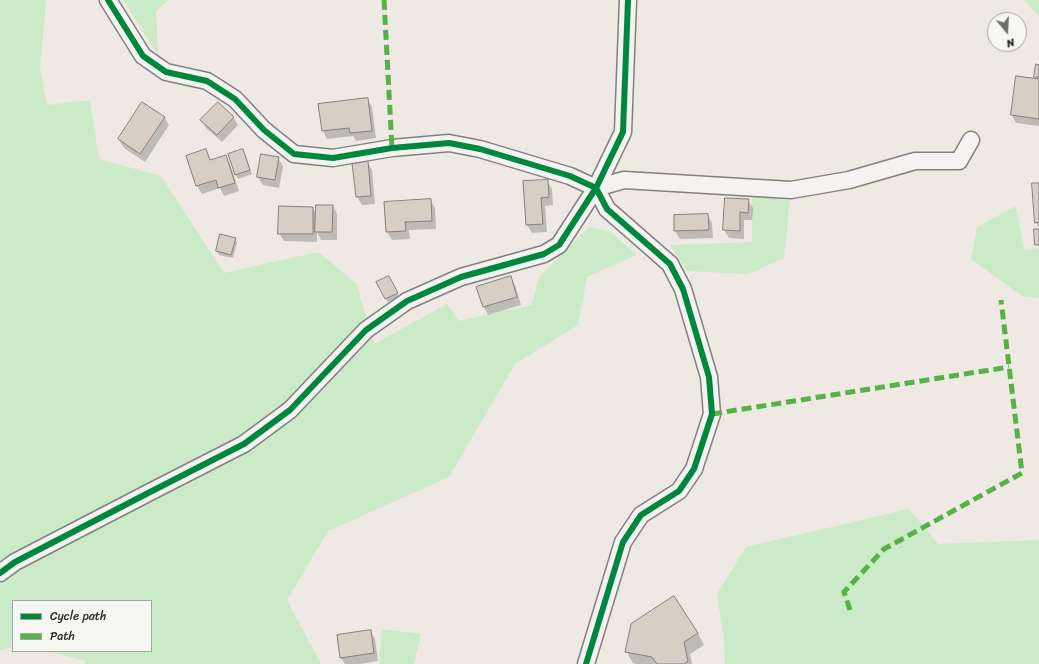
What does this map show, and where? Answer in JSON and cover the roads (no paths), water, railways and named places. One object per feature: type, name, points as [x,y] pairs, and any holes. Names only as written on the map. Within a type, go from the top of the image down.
[{"type":"street","points":[[108,0],[143,56],[166,72],[207,81],[235,99],[264,130],[294,154],[333,158],[392,148],[449,144],[480,149],[518,160],[570,176],[596,188],[607,209],[670,264],[683,289],[709,377],[712,414],[691,475],[679,491],[641,515],[623,542],[586,664]]},
{"type":"street","points":[[0,572],[21,559],[152,490],[244,444],[290,410],[366,330],[407,301],[461,277],[544,254],[559,245],[596,188],[623,132],[628,0]]},
{"type":"street","points":[[596,188],[624,180],[791,190],[849,180],[915,161],[959,161],[971,140]]}]
